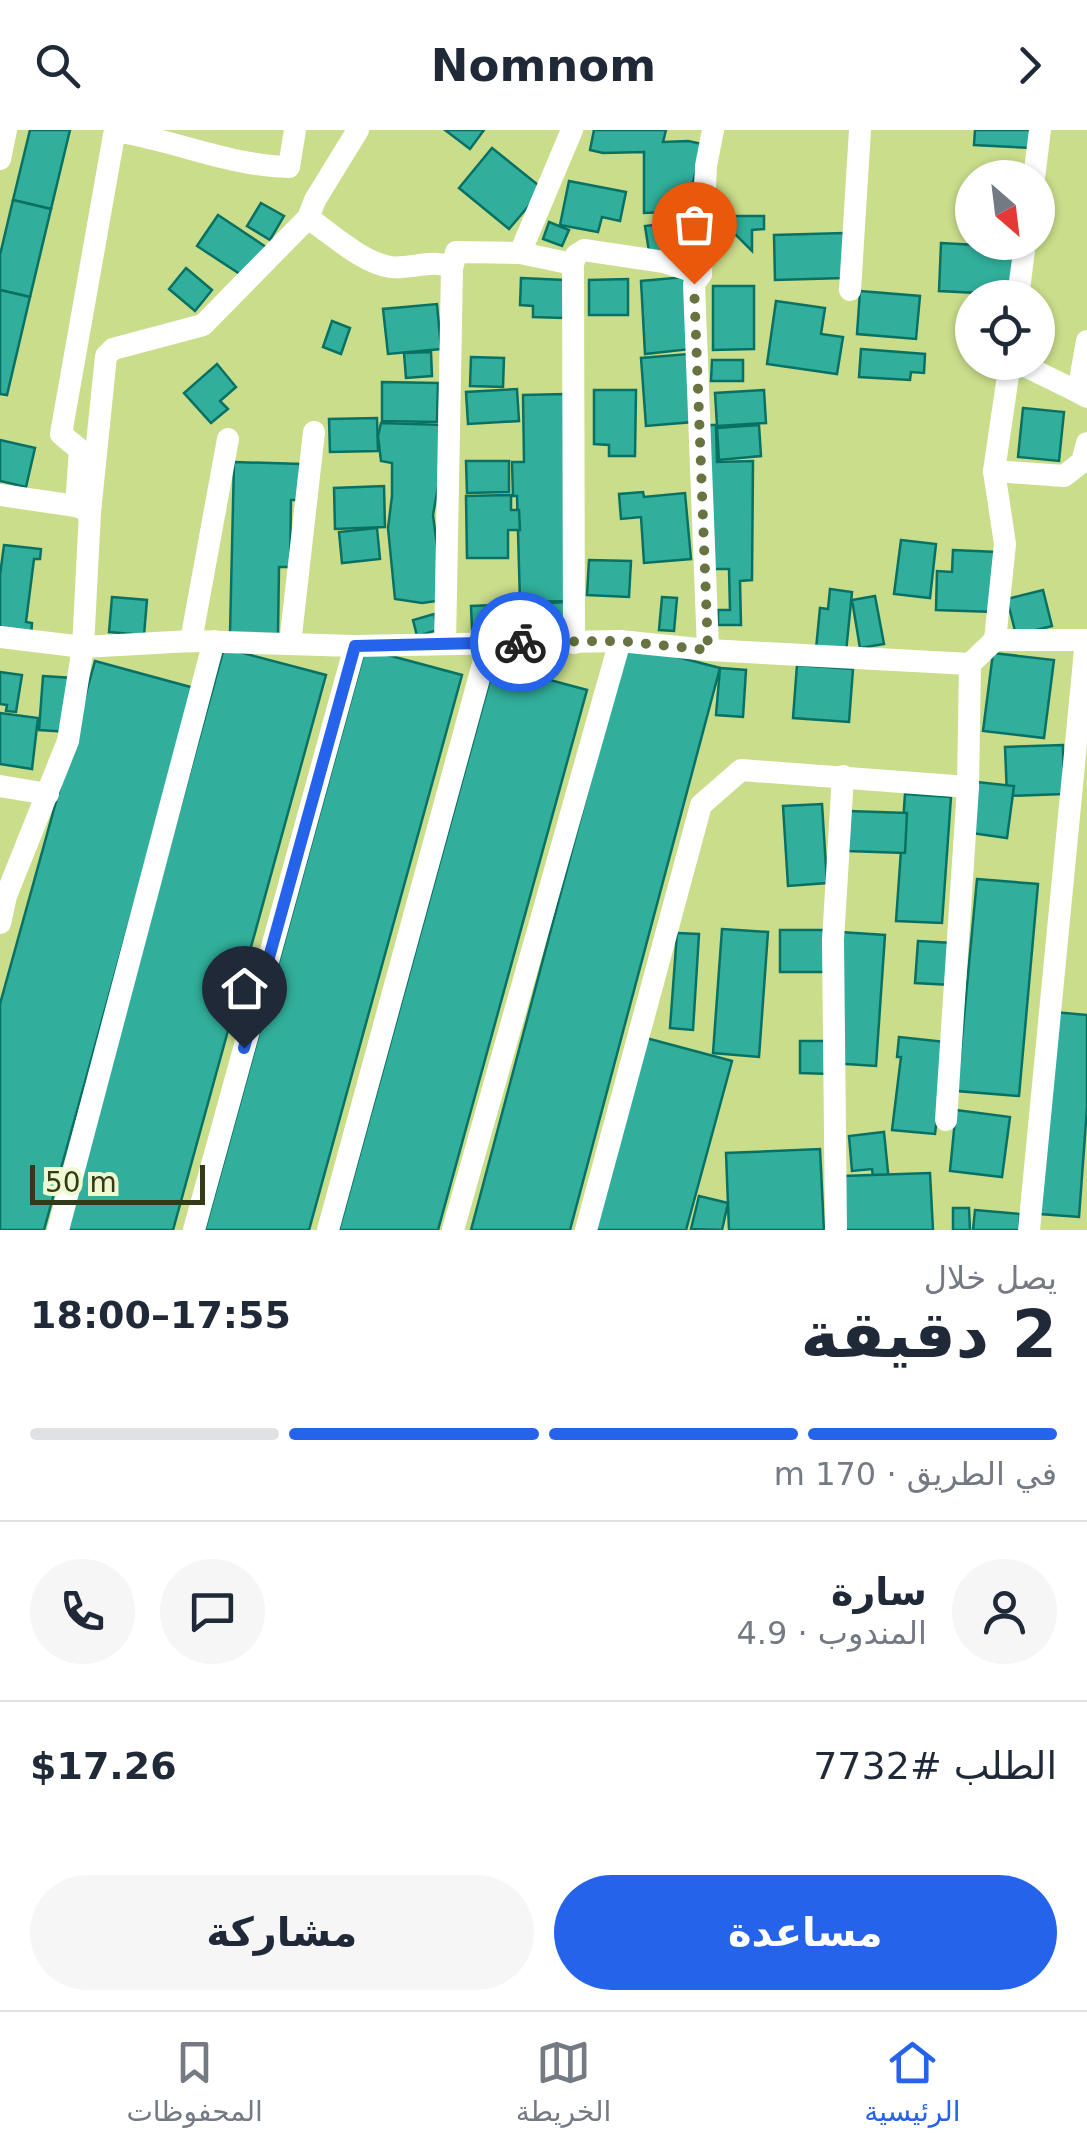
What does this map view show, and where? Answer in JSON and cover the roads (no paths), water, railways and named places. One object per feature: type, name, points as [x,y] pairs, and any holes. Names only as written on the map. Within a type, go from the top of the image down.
[{"type":"street","points":[[0,159],[6,130]]},
{"type":"street","points":[[0,923],[3,896],[68,741],[83,647],[80,450],[61,434],[114,135],[120,132],[157,138],[263,167],[289,167],[296,130]]},
{"type":"street","points":[[83,509],[106,356],[113,348],[203,325],[308,218],[358,130]]},
{"type":"street","points":[[520,252],[572,130]]},
{"type":"street","points":[[708,650],[694,284],[702,274],[706,166],[713,130]]},
{"type":"street","points":[[850,290],[860,130]]},
{"type":"street","points":[[1036,160],[1040,130]]},
{"type":"street","points":[[308,218],[374,262],[392,268],[444,264],[452,269]]},
{"type":"street","points":[[574,643],[572,264],[576,254],[584,250],[664,262],[702,274]]},
{"type":"street","points":[[445,644],[452,269],[456,252],[520,252],[572,264]]},
{"type":"street","points":[[1053,380],[1083,394],[1087,340]]},
{"type":"street","points":[[946,1120],[968,787],[970,664],[995,640],[1004,544],[994,471],[1011,380]]},
{"type":"street","points":[[290,644],[314,432]]},
{"type":"street","points":[[58,1230],[203,641],[228,439]]},
{"type":"street","points":[[994,471],[1064,476],[1082,462],[1087,443]]},
{"type":"street","points":[[0,495],[83,509]]},
{"type":"street","points":[[0,637],[83,647],[203,641],[355,646],[620,641],[708,650],[970,664]]},
{"type":"street","points":[[995,640],[1086,640],[1029,1230]]},
{"type":"street","points":[[453,1230],[620,641]]},
{"type":"street","points":[[328,1230],[490,642]]},
{"type":"street","points":[[194,1230],[355,646]]},
{"type":"street","points":[[586,1230],[701,805],[741,770],[968,787]]},
{"type":"street","points":[[836,1230],[834,940],[843,776]]},
{"type":"street","points":[[0,786],[48,794]]}]
